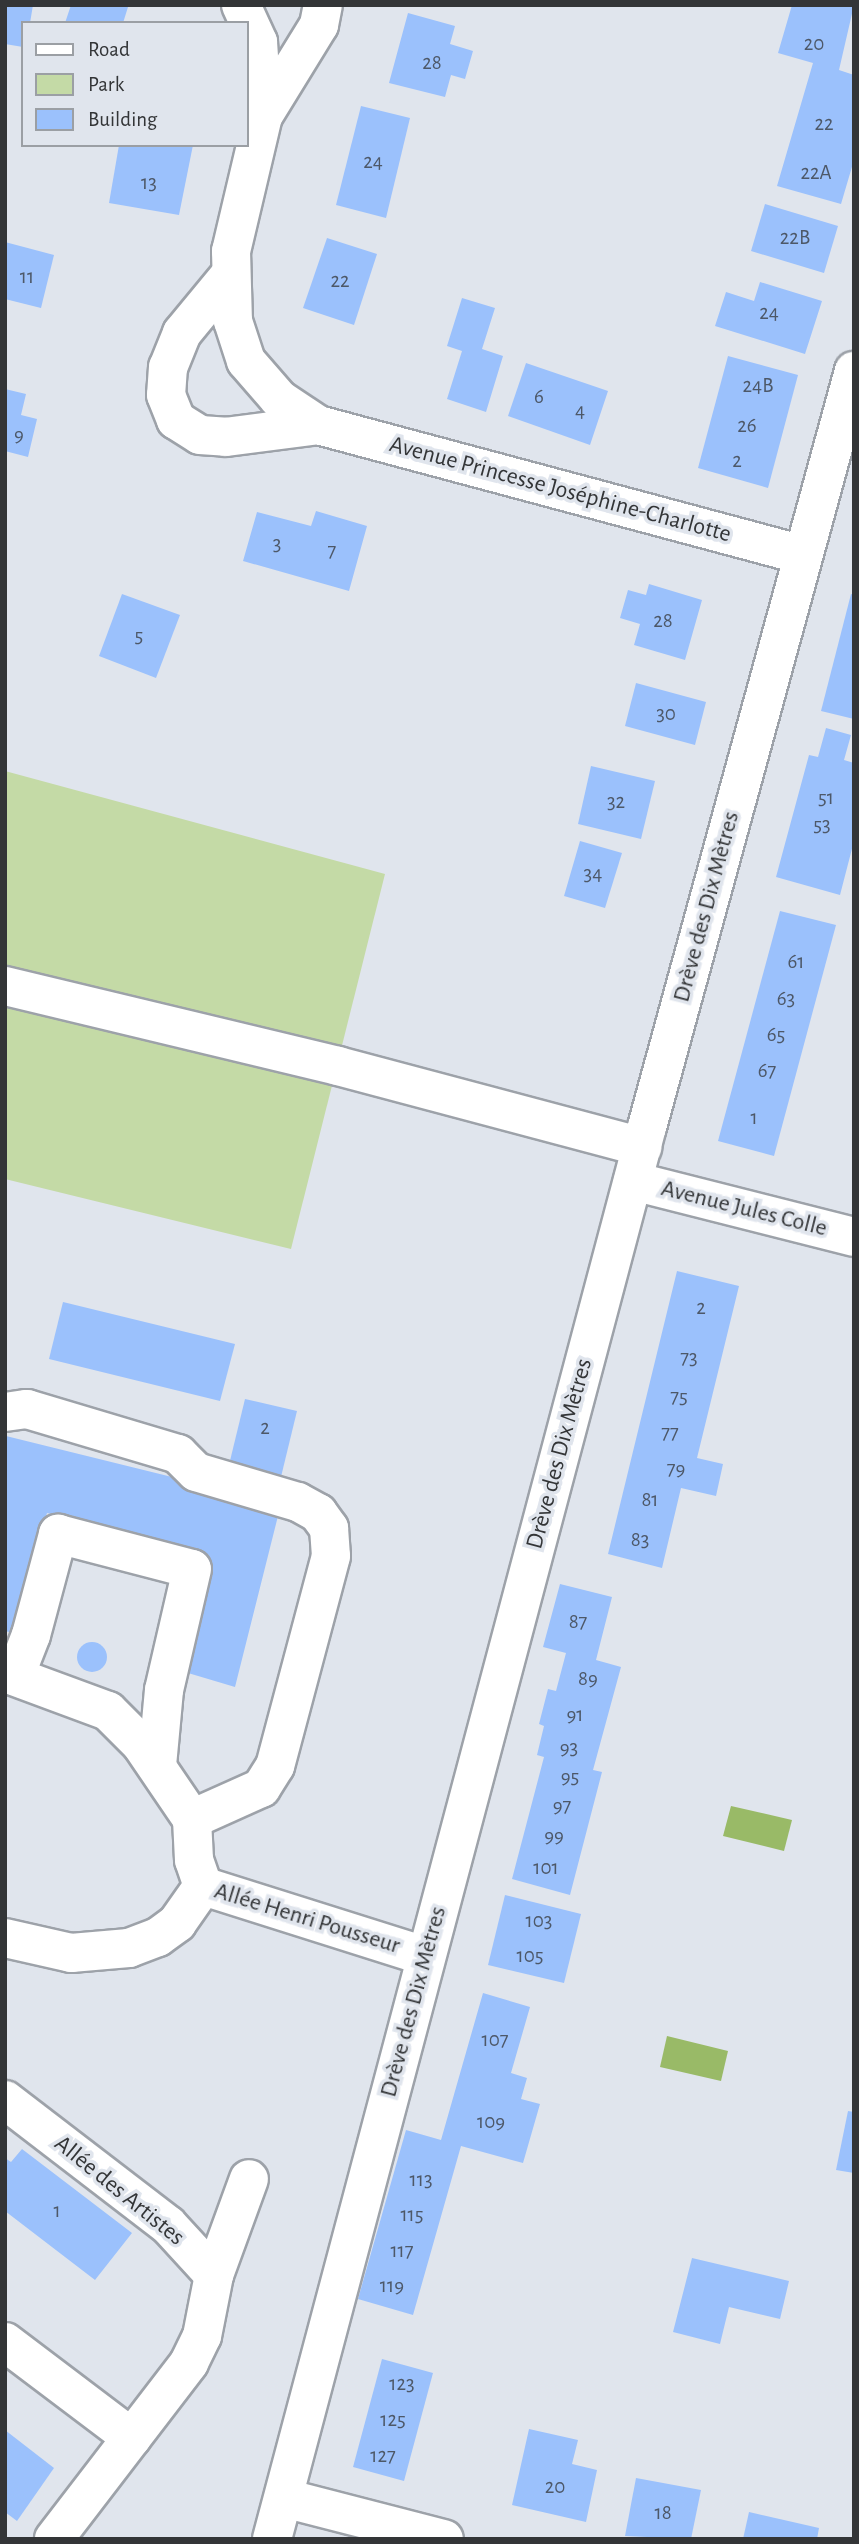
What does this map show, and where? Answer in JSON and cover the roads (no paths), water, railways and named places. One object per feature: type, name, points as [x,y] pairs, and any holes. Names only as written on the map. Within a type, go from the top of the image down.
[{"type":"street","name":"Avenue Princesse Joséphine-Charlotte","points":[[241,5],[258,42],[262,116],[229,276],[233,321],[246,361],[279,399],[318,425],[803,555]]},
{"type":"street","name":"Avenue Princesse Joséphine-Charlotte","points":[[262,116],[319,25],[323,5]]},
{"type":"street","name":"Avenue Princesse Joséphine-Charlotte","points":[[229,276],[182,333],[168,367],[166,395],[176,420],[200,435],[226,437],[318,425]]},
{"type":"street","name":"Drève des Dix Mètres","points":[[272,2539],[425,1956],[854,372]]},
{"type":"street","name":"Avenue Jules Colle","points":[[5,986],[338,1066],[854,1237]]},
{"type":"street","points":[[5,1412],[27,1409],[178,1454],[196,1472],[298,1502],[317,1513],[329,1528],[331,1556],[275,1766],[261,1788],[192,1819]]},
{"type":"street","points":[[157,1765],[164,1690],[192,1569],[58,1534],[31,1635],[10,1674],[108,1711],[157,1765],[192,1819],[194,1860],[202,1886]]},
{"type":"street","name":"Allée Henri Pousseur","points":[[5,1938],[71,1953],[130,1948],[158,1937],[177,1923],[202,1886],[425,1956]]},
{"type":"street","name":"Allée des Artistes","points":[[5,2100],[168,2225],[214,2275]]},
{"type":"street","points":[[54,2539],[189,2363],[202,2336],[214,2275],[249,2179]]},
{"type":"street","points":[[5,2342],[132,2438]]},
{"type":"street","points":[[284,2498],[444,2539]]}]
